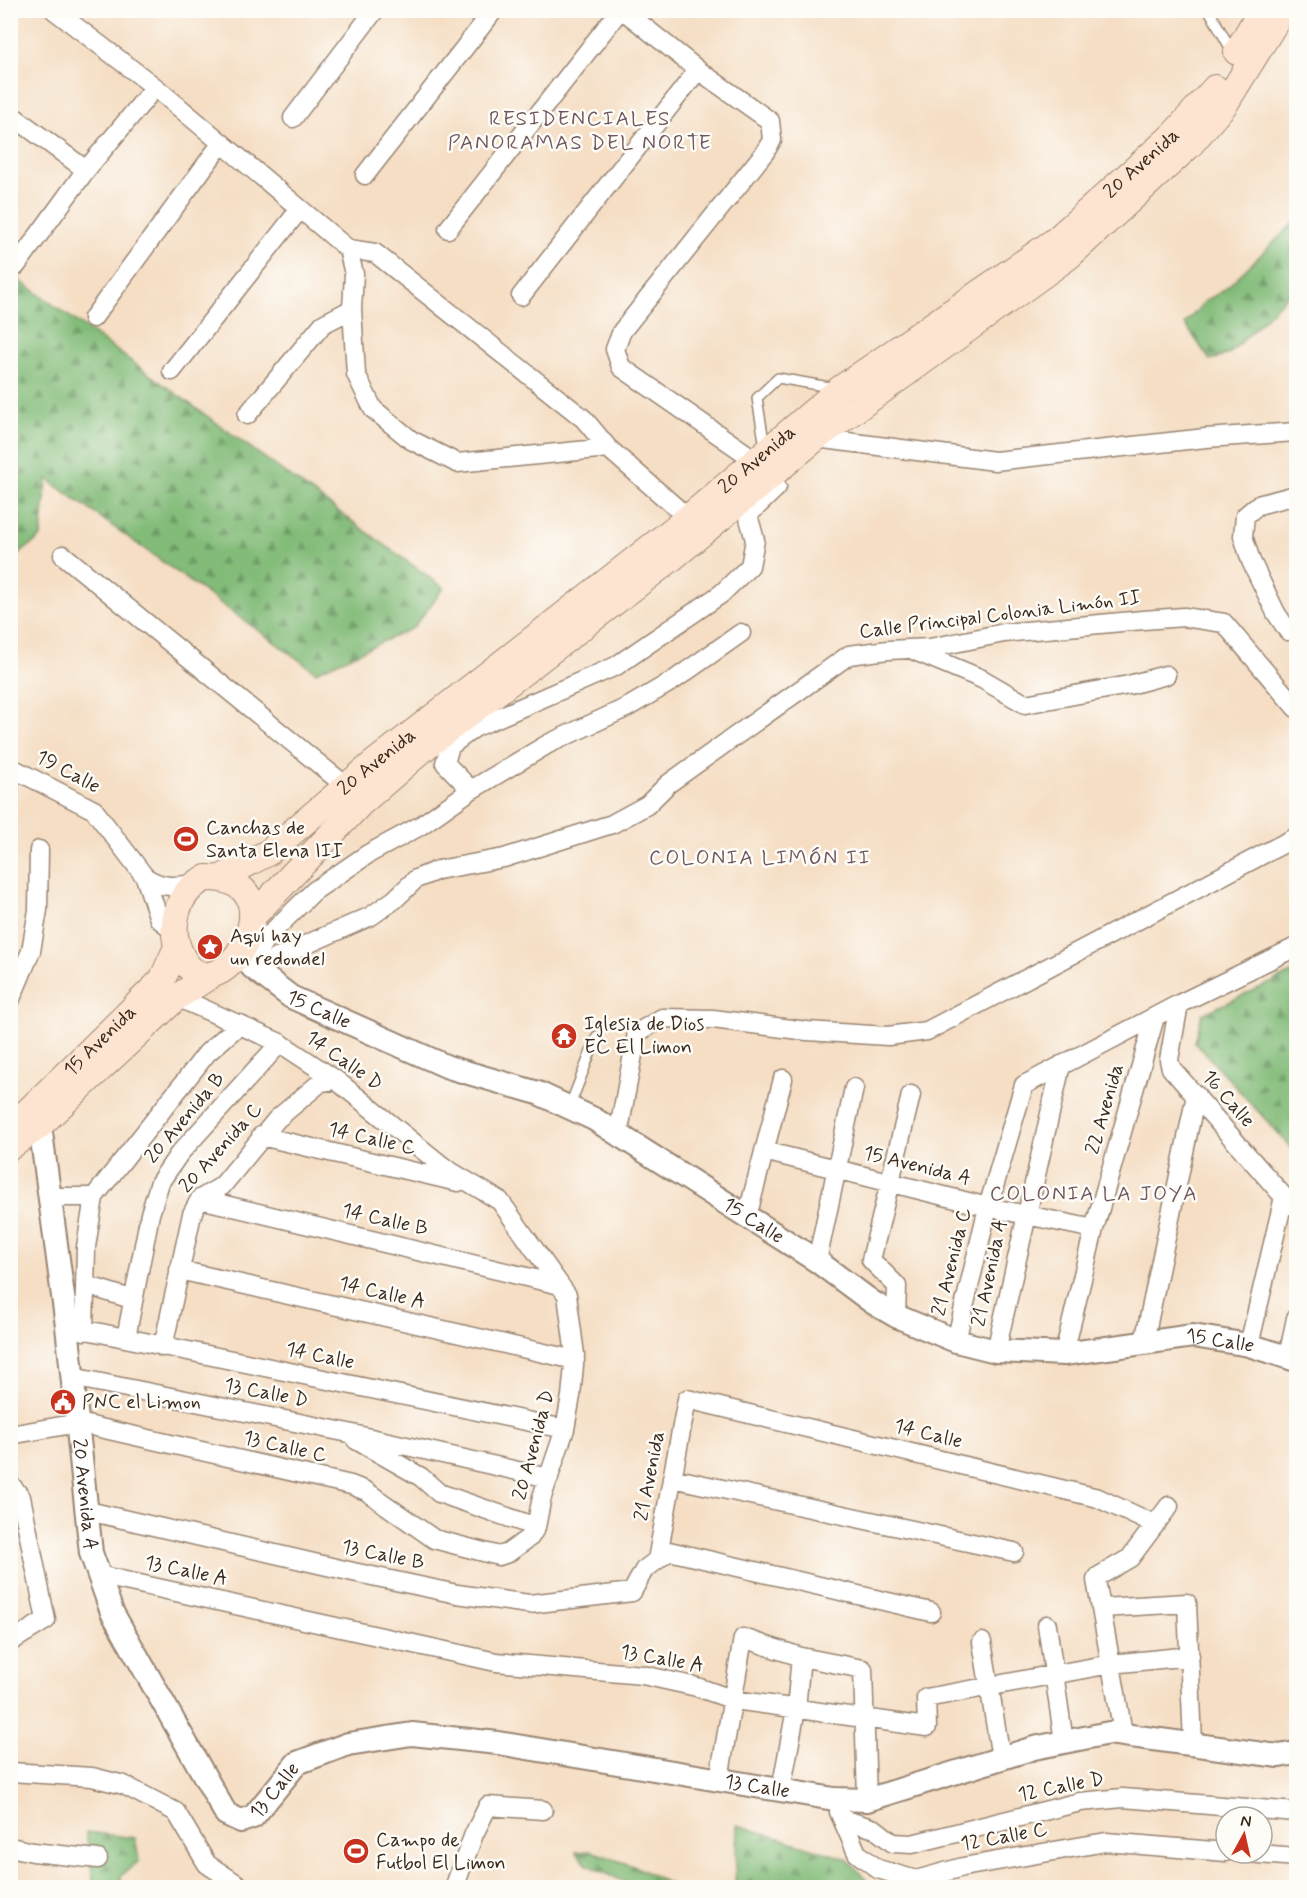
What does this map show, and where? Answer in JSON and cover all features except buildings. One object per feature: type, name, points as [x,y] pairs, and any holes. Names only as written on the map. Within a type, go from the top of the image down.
[{"type":"main road","name":"20 Avenida","points":[[252,917],[360,804],[428,745],[671,559],[764,462],[840,389],[1056,240],[1173,135],[1210,95],[1261,10]]},
{"type":"main road","name":"20 Avenida","points":[[221,878],[269,852],[374,763],[688,518],[764,462],[816,438],[1068,257],[1190,145],[1225,104],[1283,10]]},
{"type":"main road","points":[[10,1147],[40,1125],[177,997],[213,974],[247,961],[252,917],[246,893],[232,880],[221,878],[206,878],[192,884],[180,902],[176,939],[185,963],[196,972],[213,974]]},
{"type":"main road","name":"15 Avenida","points":[[10,1124],[22,1117],[162,980],[176,939]]},
{"type":"street","points":[[54,10],[155,87],[348,249],[375,253],[584,419],[608,448],[688,518]]},
{"type":"street","points":[[293,118],[375,10]]},
{"type":"street","points":[[365,175],[494,10]]},
{"type":"street","points":[[448,229],[622,10],[698,70],[770,121],[772,140],[622,331],[615,349],[621,367],[700,424],[764,462]]},
{"type":"street","points":[[521,296],[698,70]]},
{"type":"street","points":[[16,267],[86,170],[155,87]]},
{"type":"street","points":[[10,114],[86,170]]},
{"type":"street","points":[[93,318],[221,144]]},
{"type":"street","points":[[172,371],[300,209]]},
{"type":"street","points":[[348,249],[354,274],[352,309],[356,374],[373,409],[411,440],[457,463],[608,448]]},
{"type":"street","points":[[247,415],[322,324],[352,309]]},
{"type":"street","points":[[816,438],[995,461],[1206,438],[1296,432]]},
{"type":"street","name":"20 Avenida","points":[[471,790],[445,763],[450,746],[474,729],[616,666],[721,594],[750,566],[755,540],[748,515],[777,487],[764,462]]},
{"type":"street","points":[[1288,631],[1264,589],[1243,536],[1245,516],[1258,505],[1296,495]]},
{"type":"street","points":[[63,555],[347,787]]},
{"type":"street","name":"Calle Principal Colonia Limón II","points":[[247,961],[370,916],[394,900],[416,879],[438,870],[504,858],[612,824],[647,805],[668,784],[849,655],[930,648],[1004,633],[1184,617],[1224,623],[1296,708]]},
{"type":"street","points":[[247,961],[271,933],[314,891],[368,854],[420,826],[471,790],[548,744],[628,707],[674,680],[741,633]]},
{"type":"street","points":[[911,649],[982,679],[1025,704],[1129,685],[1166,675]]},
{"type":"street","name":"19 Calle","points":[[10,767],[94,810],[145,877],[159,920],[176,939]]},
{"type":"street","points":[[618,1135],[637,1033],[662,1018],[713,1019],[807,1031],[888,1035],[927,1031],[1296,837]]},
{"type":"street","points":[[10,1001],[31,951],[38,910],[39,850]]},
{"type":"street","points":[[145,877],[156,885],[171,887],[192,884]]},
{"type":"street","points":[[1061,1065],[1296,947]]},
{"type":"street","name":"15 Calle","points":[[247,961],[291,997],[448,1067],[538,1093],[569,1108],[618,1135],[817,1261],[896,1316],[956,1341],[996,1351],[1064,1353],[1193,1336],[1249,1345],[1292,1359]]},
{"type":"street","name":"14 Calle D","points":[[177,997],[280,1044],[336,1080],[445,1168],[471,1185]]},
{"type":"street","name":"16 Calle","points":[[1179,1004],[1169,1064],[1290,1202]]},
{"type":"street","name":"22 Avenida","points":[[1064,1353],[1095,1228],[1155,1017]]},
{"type":"street","name":"20 Avenida A","points":[[240,1024],[207,1053],[94,1197],[86,1247],[86,1285],[76,1328],[72,1377],[91,1553],[112,1612],[220,1804],[231,1819],[241,1821]]},
{"type":"street","name":"20 Avenida B","points":[[126,1338],[150,1214],[160,1182],[179,1154],[280,1044]]},
{"type":"street","name":"21 Avenida C","points":[[956,1341],[988,1207],[1021,1090],[1028,1081],[1061,1065]]},
{"type":"street","name":"21 Avenida A","points":[[996,1351],[1061,1065]]},
{"type":"street","points":[[747,1217],[783,1079]]},
{"type":"street","name":"20 Avenida C","points":[[163,1347],[192,1214],[200,1199],[222,1186],[261,1136],[321,1082],[336,1080]]},
{"type":"street","points":[[817,1261],[835,1168],[854,1088]]},
{"type":"street","points":[[896,1316],[897,1286],[871,1260],[911,1095]]},
{"type":"street","points":[[1144,1342],[1196,1095]]},
{"type":"street","name":"20 Avenida A","points":[[40,1125],[76,1328]]},
{"type":"street","name":"14 Calle C","points":[[261,1136],[471,1185]]},
{"type":"street","name":"15 Avenida A","points":[[764,1151],[1026,1216],[1095,1228]]},
{"type":"street","name":"20 Avenida D","points":[[471,1185],[500,1201],[567,1295],[574,1360],[565,1429],[533,1532]]},
{"type":"street","points":[[51,1197],[94,1197]]},
{"type":"street","name":"14 Calle B","points":[[200,1199],[560,1285]]},
{"type":"street","points":[[1249,1345],[1290,1202]]},
{"type":"street","name":"14 Calle A","points":[[179,1270],[574,1360]]},
{"type":"street","points":[[86,1285],[132,1299]]},
{"type":"street","points":[[1292,1359],[1296,1318]]},
{"type":"street","name":"14 Calle","points":[[76,1328],[565,1429]]},
{"type":"street","name":"13 Calle D","points":[[72,1377],[344,1432],[549,1478]]},
{"type":"street","name":"14 Calle","points":[[687,1400],[1098,1498],[1154,1524]]},
{"type":"street","name":"21 Avenida","points":[[657,1560],[687,1400]]},
{"type":"street","name":"13 Calle C","points":[[10,1435],[78,1423],[351,1485],[366,1491],[434,1539],[499,1556],[508,1553],[533,1532]]},
{"type":"street","name":"13 Calle D","points":[[344,1432],[422,1477],[439,1493],[533,1532]]},
{"type":"street","points":[[672,1478],[1014,1552]]},
{"type":"street","points":[[10,1484],[21,1497],[46,1620],[10,1642]]},
{"type":"street","points":[[1123,1733],[1097,1577],[1126,1561],[1169,1506]]},
{"type":"street","name":"13 Calle B","points":[[88,1511],[457,1594],[529,1604],[632,1592],[644,1570],[657,1560]]},
{"type":"street","points":[[657,1560],[669,1551],[931,1611]]},
{"type":"street","name":"13 Calle A","points":[[98,1575],[496,1662],[643,1675],[697,1687],[734,1700],[927,1727],[926,1698],[1054,1674],[1190,1656]]},
{"type":"street","points":[[1102,1608],[1185,1601],[1190,1656],[1193,1744]]},
{"type":"street","points":[[1047,1624],[1064,1742]]},
{"type":"street","points":[[719,1779],[743,1638],[801,1657],[863,1669],[867,1800]]},
{"type":"street","points":[[982,1642],[1001,1758]]},
{"type":"street","points":[[781,1790],[796,1709],[801,1657]]},
{"type":"street","name":"13 Calle","points":[[241,1821],[253,1817],[291,1768],[297,1764],[348,1744],[412,1734],[498,1743],[719,1779],[781,1790],[838,1809],[1001,1758],[1064,1742],[1123,1733],[1279,1756],[1296,1753]]},
{"type":"street","points":[[10,1772],[92,1777],[124,1785],[176,1812],[207,1864],[243,1887]]},
{"type":"street","name":"12 Calle D","points":[[838,1809],[875,1829],[893,1843],[912,1844],[1080,1802],[1123,1798],[1296,1812]]},
{"type":"street","points":[[454,1887],[474,1834],[488,1806],[543,1809]]},
{"type":"street","name":"12 Calle C","points":[[838,1809],[857,1853],[878,1869],[916,1880],[963,1867],[1106,1842],[1214,1851]]},
{"type":"street","points":[[10,1847],[33,1852],[98,1859]]},
{"type":"street","points":[[1274,1855],[1296,1857]]},
{"type":"lane","points":[[1209,10],[1234,56]]},
{"type":"lane","points":[[764,462],[757,398],[778,378],[840,389]]},
{"type":"lane","points":[[569,1108],[597,1036]]},
{"type":"green space","points":[[1296,221],[1296,287],[1229,354],[1210,360],[1185,324],[1205,301],[1223,291]]},
{"type":"green space","points":[[11,274],[444,588],[413,628],[316,672],[47,479],[41,537],[11,560]]},
{"type":"green space","points":[[1296,971],[1296,1153],[1195,1042],[1202,1014]]},
{"type":"green space","points":[[737,1825],[847,1859],[874,1887],[735,1887]]},
{"type":"green space","points":[[86,1832],[135,1838],[139,1861],[121,1876],[121,1887],[94,1887]]},
{"type":"green space","points":[[591,1851],[636,1867],[676,1887],[636,1887],[587,1865],[576,1852]]},
{"type":"place","name":"Canchas de Santa Elena III","points":[[186,839]]},
{"type":"place","name":"Aquí hay un redondel","points":[[210,947]]},
{"type":"place","name":"Iglesia de Dios EC El Limon","points":[[564,1036]]},
{"type":"place","name":"PNC el Limon","points":[[63,1402]]},
{"type":"place","name":"Campo de Futbol El Limon","points":[[356,1851]]},
{"type":"district","name":"RESIDENCIALES PANORAMAS DEL NORTE","points":[[580,131]]},
{"type":"district","name":"COLONIA LIMÓN II","points":[[760,858]]},
{"type":"district","name":"COLONIA LA JOYA","points":[[1094,1194]]}]
